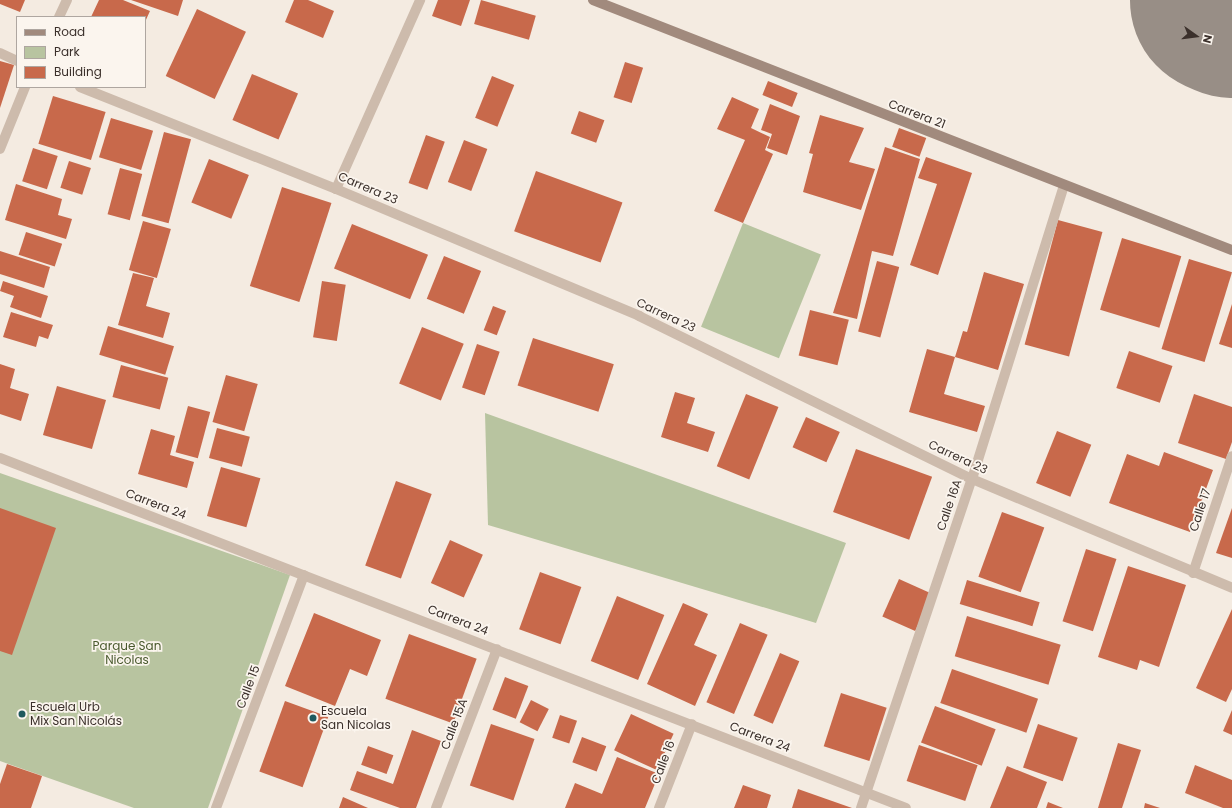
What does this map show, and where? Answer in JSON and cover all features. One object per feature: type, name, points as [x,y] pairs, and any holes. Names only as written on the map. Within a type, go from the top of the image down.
[{"type":"street","points":[[60,16],[68,0]]},
{"type":"street","points":[[336,189],[420,0]]},
{"type":"street","name":"Carrera 21","points":[[593,0],[1064,186],[1232,250]]},
{"type":"street","points":[[0,53],[16,61]]},
{"type":"street","points":[[0,148],[25,88]]},
{"type":"street","name":"Carrera 23","points":[[83,88],[336,189],[639,316],[972,479],[1193,573],[1232,588]]},
{"type":"street","name":"Calle 16A","points":[[861,808],[972,479],[1064,186]]},
{"type":"street","name":"Calle 17","points":[[1193,573],[1232,456]]},
{"type":"street","name":"Carrera 24","points":[[0,458],[692,724],[906,808]]},
{"type":"street","name":"Calle 15","points":[[216,808],[304,575]]},
{"type":"street","name":"Calle 15A","points":[[436,808],[497,649]]},
{"type":"street","name":"Calle 16","points":[[659,808],[692,724]]},
{"type":"green space","points":[[743,223],[821,254],[779,358],[701,327]]},
{"type":"green space","points":[[485,413],[846,543],[816,623],[488,525]]},
{"type":"green space","name":"Parque San Nicolas","points":[[0,473],[290,575],[208,808],[134,808],[0,761]]},
{"type":"building","points":[[0,0],[25,0],[20,12],[0,4]]},
{"type":"building","points":[[99,0],[123,0],[150,11],[146,20],[146,16],[91,16]]},
{"type":"building","points":[[131,0],[183,0],[178,16]]},
{"type":"building","points":[[294,0],[308,0],[334,11],[323,38],[285,22]]},
{"type":"building","points":[[438,0],[470,0],[461,26],[432,16]]},
{"type":"building","points":[[481,0],[536,16],[529,40],[474,24]]},
{"type":"building","points":[[197,9],[246,32],[215,99],[166,76]]},
{"type":"building","points":[[0,61],[14,65],[0,108]]},
{"type":"building","points":[[625,62],[643,68],[632,103],[614,97]]},
{"type":"building","points":[[252,74],[298,94],[278,140],[232,120]]},
{"type":"building","points":[[492,76],[514,85],[497,127],[475,118]]},
{"type":"building","points":[[768,81],[798,93],[792,107],[762,95]]},
{"type":"building","points":[[53,96],[106,112],[91,160],[38,144]]},
{"type":"building","points":[[732,97],[759,109],[751,128],[770,137],[765,150],[773,154],[743,223],[714,211],[745,140],[717,129]]},
{"type":"building","points":[[770,104],[800,116],[787,155],[767,148],[772,134],[761,130]]},
{"type":"building","points":[[579,111],[604,120],[596,143],[571,134]]},
{"type":"building","points":[[820,115],[864,128],[849,162],[875,169],[861,210],[803,192],[813,154],[809,153]]},
{"type":"building","points":[[111,118],[153,131],[141,170],[99,157]]},
{"type":"building","points":[[899,128],[926,138],[919,157],[892,147]]},
{"type":"building","points":[[164,132],[191,139],[169,223],[141,216]]},
{"type":"building","points":[[426,135],[445,142],[427,190],[409,183]]},
{"type":"building","points":[[464,140],[487,149],[471,191],[448,182]]},
{"type":"building","points":[[885,147],[920,159],[893,256],[872,251],[857,319],[833,313]]},
{"type":"building","points":[[33,148],[58,156],[47,189],[22,181]]},
{"type":"building","points":[[926,157],[972,173],[938,275],[910,265],[937,184],[918,178]]},
{"type":"building","points":[[209,159],[249,175],[231,219],[191,203]]},
{"type":"building","points":[[69,161],[91,168],[82,195],[60,188]]},
{"type":"building","points":[[120,168],[142,174],[130,220],[108,214]]},
{"type":"building","points":[[536,171],[622,202],[601,263],[514,231]]},
{"type":"building","points":[[16,184],[62,199],[58,215],[72,219],[66,239],[5,220]]},
{"type":"building","points":[[282,187],[331,203],[299,302],[250,286]]},
{"type":"building","points":[[1058,220],[1102,232],[1069,357],[1025,345]]},
{"type":"building","points":[[143,221],[171,229],[157,278],[129,270]]},
{"type":"building","points":[[352,224],[428,255],[410,299],[334,269]]},
{"type":"building","points":[[26,232],[62,244],[55,267],[19,255]]},
{"type":"building","points":[[1122,238],[1181,256],[1159,328],[1100,310]]},
{"type":"building","points":[[0,251],[50,267],[44,288],[0,274]]},
{"type":"building","points":[[444,256],[481,271],[464,314],[427,299]]},
{"type":"building","points":[[1189,259],[1232,272],[1205,362],[1162,349]]},
{"type":"building","points":[[877,261],[899,267],[880,337],[858,332]]},
{"type":"building","points":[[984,272],[1024,284],[998,370],[955,357],[963,331],[967,332]]},
{"type":"building","points":[[133,273],[154,278],[146,306],[170,313],[163,338],[118,325]]},
{"type":"building","points":[[3,281],[48,296],[41,318],[10,307],[14,296],[0,291]]},
{"type":"building","points":[[322,281],[346,285],[337,341],[313,337]]},
{"type":"building","points":[[1232,304],[1232,348],[1219,344]]},
{"type":"building","points":[[493,306],[506,311],[497,335],[484,330]]},
{"type":"building","points":[[810,310],[849,320],[837,365],[799,356]]},
{"type":"building","points":[[11,312],[53,325],[48,339],[39,336],[36,347],[3,337]]},
{"type":"building","points":[[108,326],[174,346],[165,375],[99,355]]},
{"type":"building","points":[[422,327],[464,344],[441,400],[399,384]]},
{"type":"building","points":[[533,338],[614,364],[598,412],[518,386]]},
{"type":"building","points":[[477,344],[500,352],[485,395],[462,387]]},
{"type":"building","points":[[927,349],[955,357],[944,394],[985,406],[977,432],[909,412]]},
{"type":"building","points":[[1129,351],[1172,366],[1160,403],[1116,388]]},
{"type":"building","points":[[0,364],[15,369],[10,388],[29,394],[21,421],[0,414]]},
{"type":"building","points":[[121,365],[168,378],[160,410],[112,397]]},
{"type":"building","points":[[226,375],[258,384],[244,431],[212,422]]},
{"type":"building","points":[[57,386],[106,400],[92,449],[43,435]]},
{"type":"building","points":[[675,392],[695,398],[687,423],[715,432],[708,452],[661,437]]},
{"type":"building","points":[[746,394],[778,407],[749,479],[717,466]]},
{"type":"building","points":[[1194,394],[1232,407],[1232,442],[1226,459],[1178,443]]},
{"type":"building","points":[[188,406],[210,412],[198,458],[176,452]]},
{"type":"building","points":[[806,417],[840,432],[826,462],[793,447]]},
{"type":"building","points":[[217,428],[250,437],[242,467],[209,458]]},
{"type":"building","points":[[151,429],[175,436],[170,455],[194,462],[187,488],[138,474]]},
{"type":"building","points":[[1057,431],[1091,445],[1070,497],[1036,483]]},
{"type":"building","points":[[856,449],[932,477],[909,540],[833,512]]},
{"type":"building","points":[[1164,452],[1213,470],[1190,532],[1109,503],[1127,454],[1159,466]]},
{"type":"building","points":[[221,467],[260,478],[246,527],[207,516]]},
{"type":"building","points":[[396,481],[432,494],[401,579],[365,566]]},
{"type":"building","points":[[0,508],[56,528],[12,655],[0,651]]},
{"type":"building","points":[[1232,508],[1232,558],[1216,553]]},
{"type":"building","points":[[1002,512],[1044,527],[1021,592],[978,577]]},
{"type":"building","points":[[450,540],[483,555],[464,598],[431,583]]},
{"type":"building","points":[[1086,549],[1116,559],[1093,631],[1063,621]]},
{"type":"building","points":[[1128,566],[1186,585],[1159,667],[1140,660],[1137,670],[1098,657]]},
{"type":"building","points":[[540,572],[581,587],[560,644],[519,629]]},
{"type":"building","points":[[899,579],[932,594],[915,631],[882,616]]},
{"type":"building","points":[[967,580],[1040,602],[1032,626],[960,604]]},
{"type":"building","points":[[617,596],[664,615],[638,680],[591,661]]},
{"type":"building","points":[[683,603],[708,614],[694,645],[717,655],[695,706],[647,684]]},
{"type":"building","points":[[1232,609],[1232,689],[1226,702],[1196,688]]},
{"type":"building","points":[[314,613],[381,640],[367,676],[350,669],[335,706],[285,686]]},
{"type":"building","points":[[967,616],[1061,645],[1048,685],[955,656]]},
{"type":"building","points":[[740,623],[768,635],[734,714],[706,702]]},
{"type":"building","points":[[409,634],[477,659],[453,723],[385,699]]},
{"type":"building","points":[[780,653],[799,661],[773,724],[753,716]]},
{"type":"building","points":[[952,669],[1038,699],[1026,733],[940,703]]},
{"type":"building","points":[[505,677],[528,686],[516,719],[492,710]]},
{"type":"building","points":[[841,693],[887,708],[869,761],[824,746]]},
{"type":"building","points":[[531,700],[549,709],[537,731],[520,722]]},
{"type":"building","points":[[285,701],[328,717],[303,787],[259,771]]},
{"type":"building","points":[[935,706],[996,729],[982,766],[921,742]]},
{"type":"building","points":[[1232,710],[1232,735],[1223,731]]},
{"type":"building","points":[[631,714],[674,734],[657,770],[614,750]]},
{"type":"building","points":[[560,715],[577,721],[569,744],[552,738]]},
{"type":"building","points":[[491,724],[534,739],[513,800],[470,785]]},
{"type":"building","points":[[1038,724],[1078,738],[1063,781],[1023,767]]},
{"type":"building","points":[[412,730],[441,741],[416,808],[400,808],[350,790],[357,771],[393,784]]},
{"type":"building","points":[[582,737],[606,746],[597,772],[572,762]]},
{"type":"building","points":[[1118,743],[1141,750],[1122,808],[1098,808]]},
{"type":"building","points":[[919,745],[978,765],[965,801],[907,781]]},
{"type":"building","points":[[368,746],[393,755],[387,774],[361,765]]},
{"type":"building","points":[[617,757],[659,774],[645,808],[565,808],[575,783],[602,794]]},
{"type":"building","points":[[7,764],[42,776],[31,808],[0,808],[0,784]]},
{"type":"building","points":[[1195,765],[1232,780],[1232,808],[1223,808],[1185,793]]},
{"type":"building","points":[[1007,766],[1047,782],[1037,808],[990,808]]},
{"type":"building","points":[[743,785],[771,795],[767,808],[734,808]]},
{"type":"building","points":[[798,789],[852,808],[792,808]]},
{"type":"building","points":[[343,797],[368,808],[339,808]]},
{"type":"building","points":[[1048,802],[1063,808],[1046,808]]},
{"type":"building","points":[[1145,803],[1160,808],[1144,808]]},
{"type":"runway","points":[[1223,0],[1232,4]]},
{"type":"place","name":"Escuela Urb Mix San Nicolás","points":[[22,714]]},
{"type":"place","name":"Escuela San Nicolas","points":[[313,718]]}]
